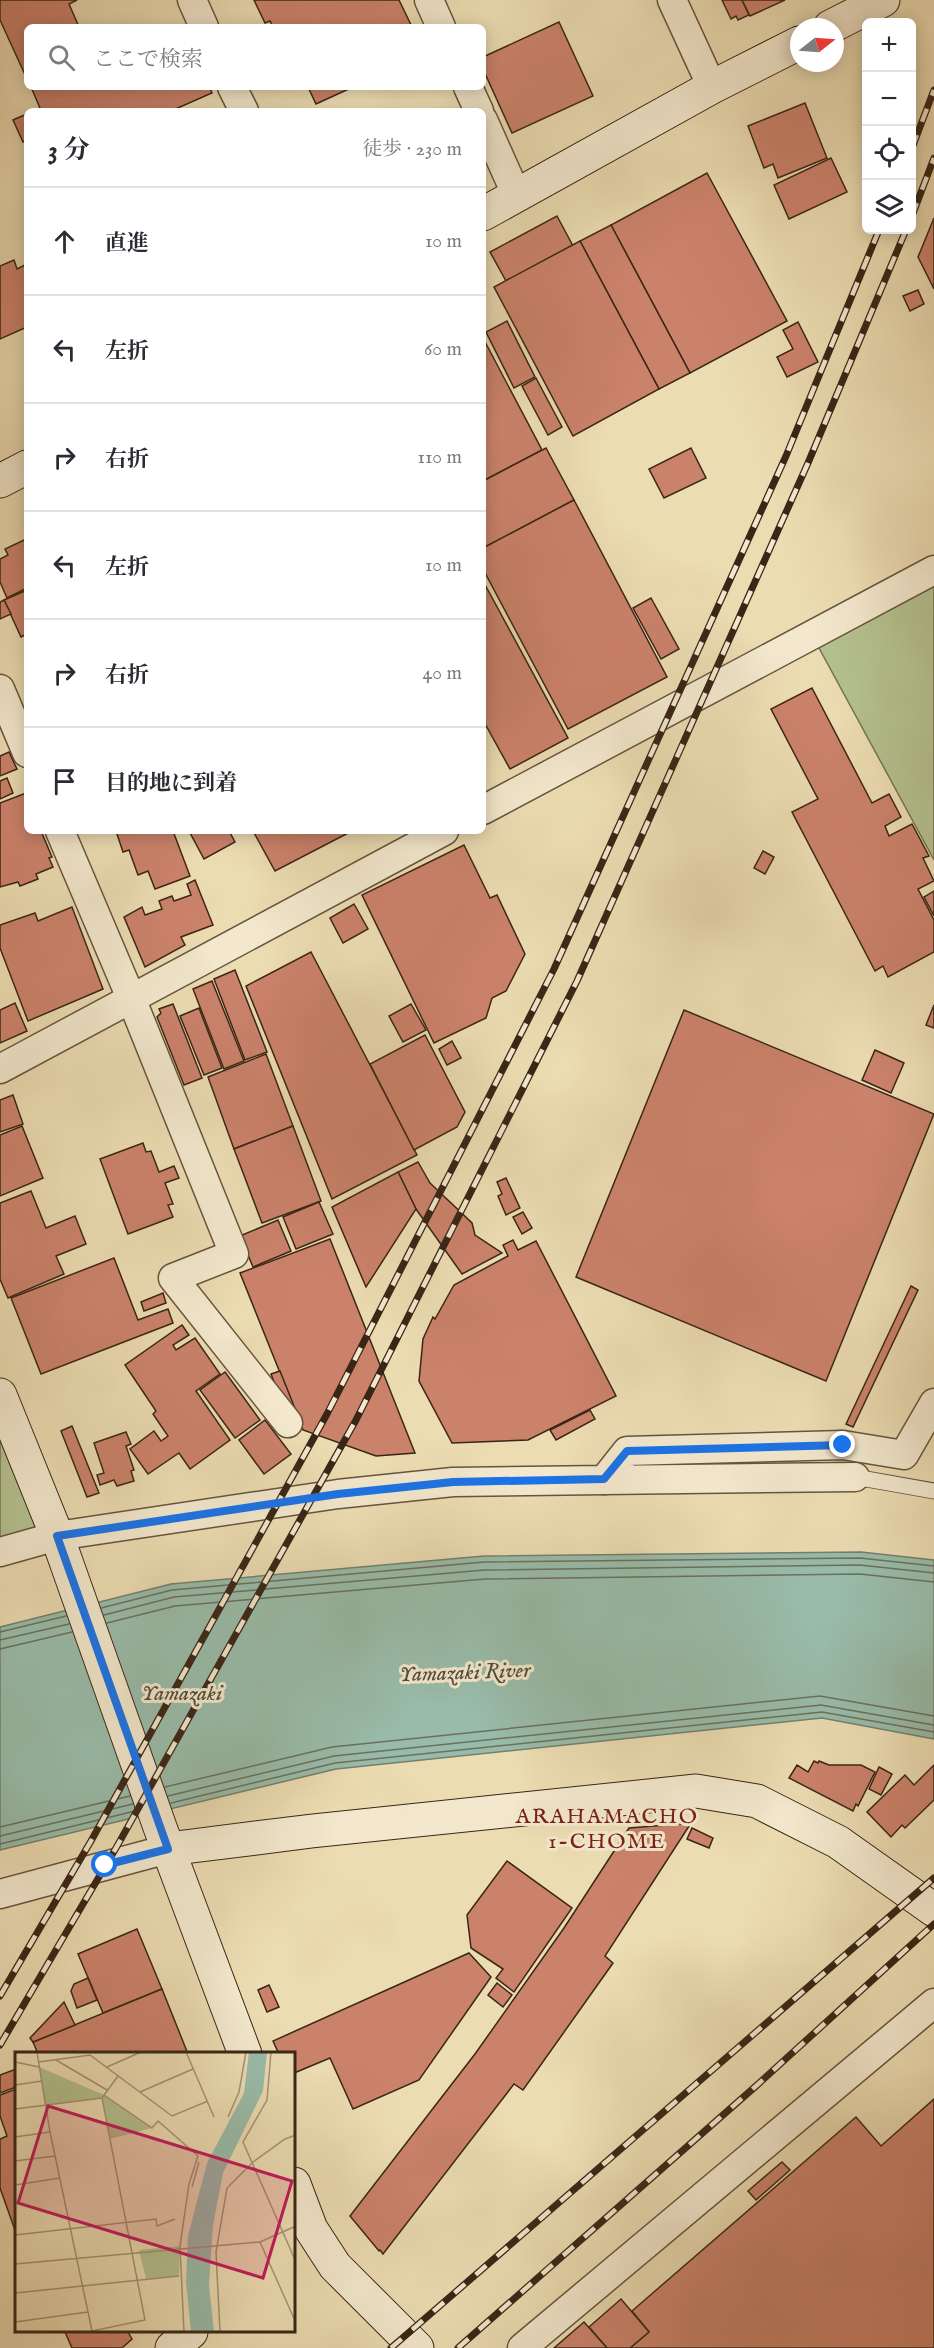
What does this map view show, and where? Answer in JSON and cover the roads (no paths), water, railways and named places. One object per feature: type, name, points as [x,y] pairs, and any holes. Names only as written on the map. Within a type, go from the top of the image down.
[{"type":"street","points":[[192,0],[203,24]]},
{"type":"street","points":[[429,0],[440,24]]},
{"type":"street","points":[[672,0],[711,87]]},
{"type":"street","points":[[844,20],[883,0]]},
{"type":"street","points":[[486,212],[711,87],[790,48]]},
{"type":"street","points":[[234,90],[242,108]]},
{"type":"street","points":[[469,90],[478,108]]},
{"type":"street","points":[[486,127],[516,194]]},
{"type":"street","points":[[0,481],[24,469]]},
{"type":"street","points":[[486,808],[934,570]]},
{"type":"street","points":[[0,689],[24,746]]},
{"type":"street","points":[[61,834],[131,998],[234,1254],[173,1278],[288,1423]]},
{"type":"street","points":[[0,1069],[438,834]]},
{"type":"street","points":[[0,1395],[61,1547],[164,1840],[244,2052]]},
{"type":"street","points":[[604,1479],[627,1451],[843,1445],[904,1455],[934,1403]]},
{"type":"street","points":[[0,1552],[61,1547],[361,1491],[453,1482],[855,1477]]},
{"type":"street","points":[[0,1894],[164,1840],[312,1831],[696,1791],[757,1801],[837,1842],[934,1910]]},
{"type":"street","points":[[522,2348],[934,2003]]},
{"type":"street","points":[[296,2197],[302,2236],[336,2266],[417,2348]]},
{"type":"street","points":[[172,2348],[189,2333]]},
{"type":"lane","points":[[855,1477],[934,1491]]},
{"type":"water","name":"Yamazaki","points":[[861,1552],[934,1560],[934,1739],[822,1718],[336,1769],[0,1850],[0,1627],[171,1584],[484,1556]]},
{"type":"railway","points":[[916,137],[934,90]]},
{"type":"railway","points":[[916,205],[934,158]]},
{"type":"railway","points":[[0,1996],[91,1841],[327,1414],[554,969],[786,456],[877,234]]},
{"type":"railway","points":[[0,2045],[116,1848],[356,1420],[577,981],[808,463],[904,234]]},
{"type":"railway","points":[[391,2348],[934,1878]]},
{"type":"railway","points":[[458,2348],[756,2086],[934,1924]]},
{"type":"district","name":"ARAHAMACHO 1-CHOME","points":[[607,1830]]},
{"type":"water label","name":"Yamazaki River","points":[[465,1673]]}]
